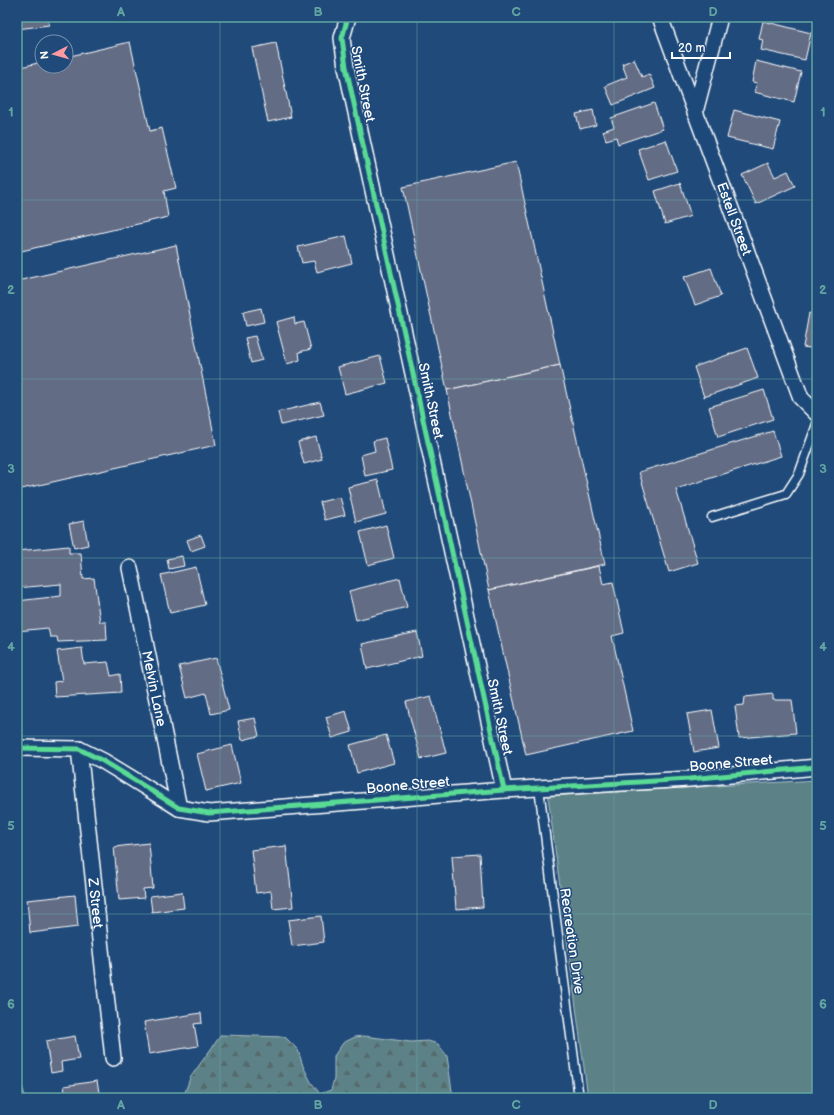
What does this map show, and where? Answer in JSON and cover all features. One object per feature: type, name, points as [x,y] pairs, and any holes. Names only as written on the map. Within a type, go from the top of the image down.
[{"type":"street","name":"Smith Street","points":[[348,17],[342,38],[346,67],[504,790]]},
{"type":"street","name":"Estell Street","points":[[660,17],[801,398],[817,414]]},
{"type":"street","points":[[695,112],[720,17]]},
{"type":"street","name":"Melvin Lane","points":[[130,568],[179,808]]},
{"type":"street","name":"Boone Street","points":[[17,748],[79,749],[131,778],[179,808],[209,813],[504,790],[689,779],[817,767]]},
{"type":"street","name":"Z Street","points":[[79,749],[113,1058]]},
{"type":"lane","points":[[712,517],[786,494],[799,474],[817,424]]},
{"type":"lane","name":"Recreation Drive","points":[[539,788],[579,1098]]},
{"type":"green space","points":[[817,780],[817,1098],[588,1098],[548,796]]},
{"type":"green space","points":[[221,1035],[285,1037],[298,1050],[303,1066],[311,1082],[320,1094],[331,1090],[334,1079],[334,1056],[343,1043],[355,1037],[364,1036],[411,1042],[428,1041],[438,1044],[447,1056],[453,1098],[183,1098],[190,1078]]},
{"type":"building","points":[[17,17],[48,17],[49,25],[17,29]]},
{"type":"building","points":[[763,21],[811,33],[805,60],[761,50],[763,40],[759,39]]},
{"type":"building","points":[[130,42],[150,131],[162,128],[176,188],[164,191],[168,217],[17,252],[17,68],[34,64],[34,74],[74,74],[74,55]]},
{"type":"building","points":[[276,43],[291,117],[268,122],[252,48]]},
{"type":"building","points":[[634,59],[642,77],[649,74],[655,88],[613,105],[605,86],[627,77],[622,64]]},
{"type":"building","points":[[756,61],[801,72],[794,102],[754,92],[757,83],[752,82]]},
{"type":"building","points":[[654,103],[663,129],[618,144],[616,137],[606,140],[603,131],[614,127],[611,118]]},
{"type":"building","points":[[593,110],[596,125],[580,129],[576,114]]},
{"type":"building","points":[[734,110],[780,122],[773,149],[727,138]]},
{"type":"building","points":[[666,140],[677,171],[649,180],[638,149]]},
{"type":"building","points":[[516,162],[560,365],[447,390],[403,187]]},
{"type":"building","points":[[768,163],[775,177],[788,171],[795,186],[756,204],[742,175]]},
{"type":"building","points":[[680,183],[691,216],[665,224],[655,191]]},
{"type":"building","points":[[346,236],[352,263],[317,272],[314,261],[302,263],[298,247]]},
{"type":"building","points":[[176,245],[216,445],[17,490],[17,281]]},
{"type":"building","points":[[711,268],[721,296],[695,305],[684,277]]},
{"type":"building","points":[[261,308],[264,322],[246,326],[243,312]]},
{"type":"building","points":[[809,313],[817,315],[817,349],[803,347]]},
{"type":"building","points":[[294,317],[295,324],[304,322],[311,349],[299,352],[300,360],[287,364],[276,322]]},
{"type":"building","points":[[255,336],[262,360],[251,363],[245,338]]},
{"type":"building","points":[[747,348],[758,378],[704,397],[694,367]]},
{"type":"building","points":[[380,356],[387,383],[345,394],[338,367]]},
{"type":"building","points":[[560,365],[605,564],[489,590],[447,390]]},
{"type":"building","points":[[764,390],[773,419],[718,437],[709,407]]},
{"type":"building","points":[[320,402],[324,415],[281,425],[278,412]]},
{"type":"building","points":[[773,431],[781,456],[676,489],[698,563],[669,572],[639,472]]},
{"type":"building","points":[[316,437],[322,459],[304,464],[298,442]]},
{"type":"building","points":[[385,438],[392,470],[365,476],[361,455],[375,451],[373,441]]},
{"type":"building","points":[[378,480],[386,514],[356,522],[348,487]]},
{"type":"building","points":[[340,497],[345,515],[325,520],[320,502]]},
{"type":"building","points":[[84,521],[88,545],[74,548],[69,524]]},
{"type":"building","points":[[386,525],[394,558],[368,565],[360,532]]},
{"type":"building","points":[[201,535],[205,546],[191,551],[187,540]]},
{"type":"building","points":[[69,546],[69,553],[81,553],[83,579],[94,578],[100,622],[106,622],[107,640],[58,642],[57,637],[50,637],[48,628],[17,631],[17,601],[61,596],[61,584],[17,588],[17,551]]},
{"type":"building","points":[[182,556],[184,566],[169,569],[167,559]]},
{"type":"building","points":[[599,566],[603,584],[613,582],[624,633],[612,636],[633,731],[526,755],[489,590]]},
{"type":"building","points":[[196,567],[205,605],[170,613],[161,575]]},
{"type":"building","points":[[400,578],[407,607],[356,620],[349,591]]},
{"type":"building","points":[[417,632],[422,656],[367,669],[362,644]]},
{"type":"building","points":[[82,648],[84,664],[108,662],[111,676],[120,674],[121,693],[55,697],[54,682],[62,681],[57,651]]},
{"type":"building","points":[[216,658],[229,710],[211,714],[206,693],[187,698],[179,666]]},
{"type":"building","points":[[773,694],[773,700],[792,700],[796,733],[739,738],[735,706],[744,705],[745,697]]},
{"type":"building","points":[[431,696],[446,753],[421,759],[406,702]]},
{"type":"building","points":[[712,710],[719,748],[694,752],[687,714]]},
{"type":"building","points":[[346,711],[352,732],[332,738],[326,717]]},
{"type":"building","points":[[255,718],[259,736],[242,740],[238,721]]},
{"type":"building","points":[[386,735],[394,763],[357,773],[350,745]]},
{"type":"building","points":[[232,745],[241,783],[206,791],[197,754]]},
{"type":"building","points":[[149,843],[153,888],[143,889],[144,898],[119,900],[114,847]]},
{"type":"building","points":[[286,846],[293,907],[273,909],[271,891],[256,893],[251,850]]},
{"type":"building","points":[[480,854],[483,907],[456,909],[452,856]]},
{"type":"building","points":[[182,892],[184,908],[152,912],[150,896]]},
{"type":"building","points":[[75,895],[78,927],[30,933],[27,900]]},
{"type":"building","points":[[321,916],[324,942],[292,946],[288,920]]},
{"type":"building","points":[[201,1013],[202,1023],[194,1024],[198,1046],[149,1054],[144,1022]]},
{"type":"building","points":[[75,1036],[79,1059],[61,1062],[62,1071],[51,1073],[46,1041]]},
{"type":"building","points":[[97,1081],[100,1098],[66,1098],[64,1086]]},
{"type":"waterway","points":[[17,1077],[23,1098]]},
{"type":"cycle path","points":[[348,17],[342,38],[346,67],[504,790]]},
{"type":"cycle path","points":[[17,748],[79,749],[103,761],[179,808],[209,813],[504,790],[689,779],[817,767]]}]
